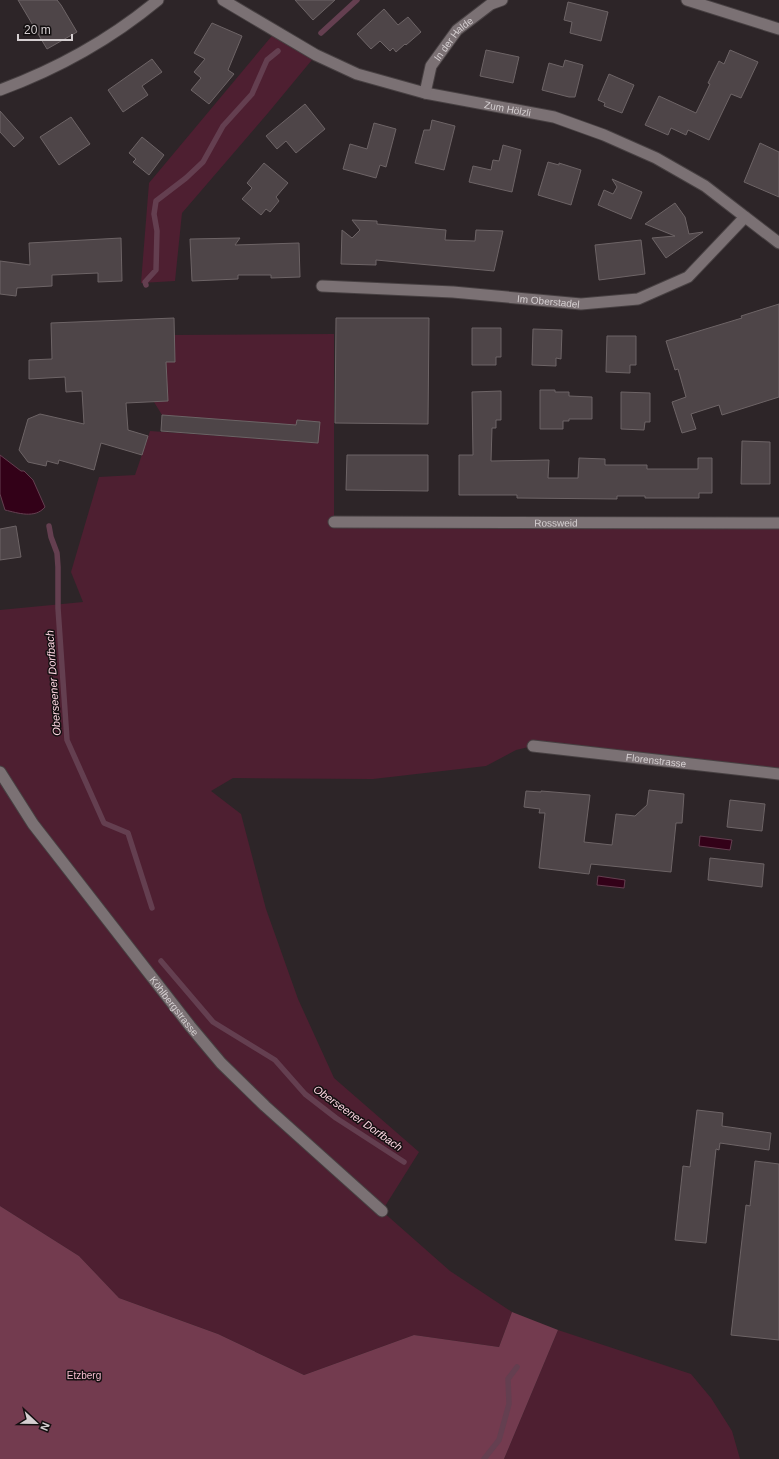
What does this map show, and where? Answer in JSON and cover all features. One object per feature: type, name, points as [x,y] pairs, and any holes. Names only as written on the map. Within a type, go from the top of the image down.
[{"type":"street","points":[[0,90],[27,80],[86,51],[137,18],[158,0]]},
{"type":"street","name":"Zum Hölzli","points":[[223,0],[316,55],[357,74],[425,93],[554,117],[604,135],[656,158],[705,186],[779,243]]},
{"type":"street","name":"In der Halde","points":[[425,93],[431,66],[457,30],[492,4],[502,0]]},
{"type":"street","points":[[687,0],[779,29]]},
{"type":"street","name":"Im Oberstadel","points":[[322,286],[453,292],[581,304],[638,299],[688,276],[746,217]]},
{"type":"street","name":"Rossweid","points":[[334,522],[779,523]]},
{"type":"street","name":"Florenstrasse","points":[[533,746],[779,774]]},
{"type":"street","name":"Köhlbergstrasse","points":[[0,772],[42,836],[190,1026],[221,1063],[265,1106],[382,1211]]},
{"type":"shaded area","points":[[276,31],[316,55],[182,213],[175,281],[141,283],[149,183]]},
{"type":"shaded area","points":[[334,334],[334,522],[779,523],[779,774],[533,746],[516,750],[486,766],[373,779],[233,778],[211,791],[241,814],[266,909],[298,999],[334,1078],[419,1152],[382,1211],[450,1271],[512,1312],[499,1347],[414,1335],[304,1375],[218,1334],[119,1298],[79,1256],[0,1206],[0,610],[83,602],[71,572],[99,477],[135,475],[150,431],[318,443],[319,422],[297,420],[296,425],[162,415],[154,402],[154,397],[167,397],[166,362],[175,362],[174,335]]},
{"type":"shaded area","points":[[0,455],[21,471],[24,471],[33,480],[45,507],[41,511],[26,514],[5,510],[0,494]]},
{"type":"shaded area","points":[[700,836],[732,840],[730,850],[699,846]]},
{"type":"shaded area","points":[[598,876],[625,880],[624,888],[597,885]]},
{"type":"shaded area","points":[[558,1330],[691,1374],[711,1398],[732,1431],[740,1459],[504,1459]]},
{"type":"green space","name":"Etzberg","points":[[0,1206],[79,1256],[119,1298],[218,1334],[304,1375],[414,1335],[499,1347],[512,1312],[558,1330],[504,1459],[0,1459]]},
{"type":"building","points":[[18,0],[57,0],[77,32],[47,49]]},
{"type":"building","points":[[295,0],[335,0],[313,20]]},
{"type":"building","points":[[568,2],[608,12],[601,41],[570,33],[572,22],[564,20]]},
{"type":"building","points":[[384,9],[398,25],[408,17],[421,32],[396,52],[393,48],[390,51],[380,41],[371,49],[357,34]]},
{"type":"building","points":[[212,23],[242,36],[228,70],[234,74],[209,104],[191,90],[201,78],[194,72],[205,59],[194,53]]},
{"type":"building","points":[[486,50],[519,57],[513,83],[480,76]]},
{"type":"building","points":[[730,50],[758,62],[741,98],[731,94],[709,140],[688,130],[686,135],[671,128],[668,135],[645,125],[659,96],[696,113],[719,61],[724,64]]},
{"type":"building","points":[[152,59],[162,72],[142,86],[148,95],[123,112],[108,90]]},
{"type":"building","points":[[565,60],[583,65],[575,97],[569,97],[542,90],[549,63],[563,67]]},
{"type":"building","points":[[609,74],[634,85],[622,113],[604,106],[605,103],[598,100]]},
{"type":"building","points":[[305,104],[325,129],[296,153],[286,141],[277,149],[266,136]]},
{"type":"building","points":[[0,111],[24,138],[14,147],[0,132]]},
{"type":"building","points":[[71,117],[90,144],[59,165],[40,137]]},
{"type":"building","points":[[432,120],[455,126],[444,170],[415,163],[424,130],[430,130]]},
{"type":"building","points":[[374,123],[396,129],[386,167],[380,165],[376,178],[343,169],[350,144],[367,149]]},
{"type":"building","points":[[142,137],[164,155],[149,175],[133,162],[136,159],[129,153]]},
{"type":"building","points":[[760,143],[779,152],[779,197],[744,182]]},
{"type":"building","points":[[503,145],[521,150],[512,192],[469,182],[473,166],[491,170],[493,160],[499,161]]},
{"type":"building","points":[[548,162],[559,165],[559,163],[581,170],[571,205],[538,195]]},
{"type":"building","points":[[264,163],[288,183],[276,197],[279,201],[270,212],[266,209],[261,215],[242,199],[252,188],[247,183]]},
{"type":"building","points":[[612,179],[642,192],[631,219],[598,205],[604,190],[613,194],[617,187]]},
{"type":"building","points":[[675,203],[685,217],[689,234],[703,232],[666,258],[652,238],[675,236],[645,224]]},
{"type":"building","points":[[352,220],[377,221],[377,224],[446,230],[445,240],[475,241],[476,230],[503,231],[494,271],[376,260],[376,265],[341,264],[342,230],[352,238],[360,230]]},
{"type":"building","points":[[121,238],[122,281],[98,282],[98,273],[52,275],[52,286],[17,288],[16,296],[0,294],[0,261],[30,265],[29,243]]},
{"type":"building","points":[[240,238],[235,245],[299,243],[300,277],[271,278],[271,275],[238,275],[238,279],[192,281],[190,239]]},
{"type":"building","points":[[641,240],[645,274],[599,280],[595,245]]},
{"type":"building","points":[[779,304],[779,397],[722,415],[719,405],[691,414],[696,429],[682,433],[672,402],[686,397],[678,369],[675,370],[666,341],[742,318],[741,316]]},
{"type":"building","points":[[174,318],[175,362],[166,362],[168,401],[126,403],[128,430],[148,436],[142,455],[101,443],[94,470],[59,460],[58,464],[47,461],[46,466],[28,462],[19,450],[28,419],[40,414],[84,424],[82,391],[66,392],[65,377],[29,379],[29,360],[52,359],[51,323]]},
{"type":"building","points":[[336,318],[429,318],[428,424],[335,423]]},
{"type":"building","points":[[472,328],[501,328],[501,357],[496,357],[496,365],[472,365]]},
{"type":"building","points":[[533,329],[562,330],[561,359],[556,358],[556,366],[532,365]]},
{"type":"building","points":[[607,336],[636,336],[636,365],[630,365],[630,373],[606,372]]},
{"type":"building","points":[[540,390],[569,392],[569,396],[592,397],[592,419],[569,419],[569,421],[563,421],[563,429],[540,429]]},
{"type":"building","points":[[501,391],[501,420],[496,420],[496,428],[492,428],[491,461],[549,460],[548,478],[578,478],[579,458],[605,459],[605,465],[647,465],[647,469],[698,469],[698,458],[712,458],[712,493],[699,493],[699,498],[645,498],[645,496],[617,496],[617,499],[517,498],[517,495],[459,495],[459,455],[473,455],[472,392]]},
{"type":"building","points":[[621,392],[650,393],[650,422],[645,422],[644,430],[621,429]]},
{"type":"building","points":[[162,415],[296,425],[297,420],[320,422],[318,443],[161,431]]},
{"type":"building","points":[[742,441],[770,442],[770,484],[741,484]]},
{"type":"building","points":[[347,455],[428,455],[428,491],[346,490]]},
{"type":"building","points":[[16,526],[21,557],[0,560],[0,529]]},
{"type":"building","points":[[649,790],[684,794],[682,823],[676,823],[671,872],[591,864],[589,874],[539,868],[545,813],[539,813],[540,809],[524,807],[526,791],[590,795],[584,842],[612,845],[616,814],[635,816],[647,805]]},
{"type":"building","points":[[730,800],[765,804],[762,831],[727,827]]},
{"type":"building","points":[[710,858],[764,864],[762,887],[708,880]]},
{"type":"building","points":[[697,1110],[723,1113],[722,1126],[771,1133],[769,1150],[720,1143],[719,1150],[716,1149],[706,1243],[675,1240],[683,1166],[690,1167]]},
{"type":"building","points":[[755,1161],[779,1164],[779,1340],[731,1335],[746,1205],[750,1206]]},
{"type":"waterway","name":"Oberseener Dorfbach","points":[[321,33],[357,0]]},
{"type":"waterway","name":"Oberseener Dorfbach","points":[[146,285],[145,282],[156,270],[157,231],[154,214],[156,201],[186,178],[203,162],[223,126],[252,94],[267,60],[278,51]]},
{"type":"waterway","name":"Oberseener Dorfbach","points":[[49,526],[51,537],[57,553],[58,608],[67,740],[104,823],[128,833],[152,908]]},
{"type":"waterway","name":"Oberseener Dorfbach","points":[[161,961],[213,1022],[275,1060],[305,1094],[336,1118],[404,1162]]},
{"type":"waterway","name":"Oberseener Dorfbach","points":[[484,1459],[499,1440],[509,1404],[508,1379],[517,1367]]}]
